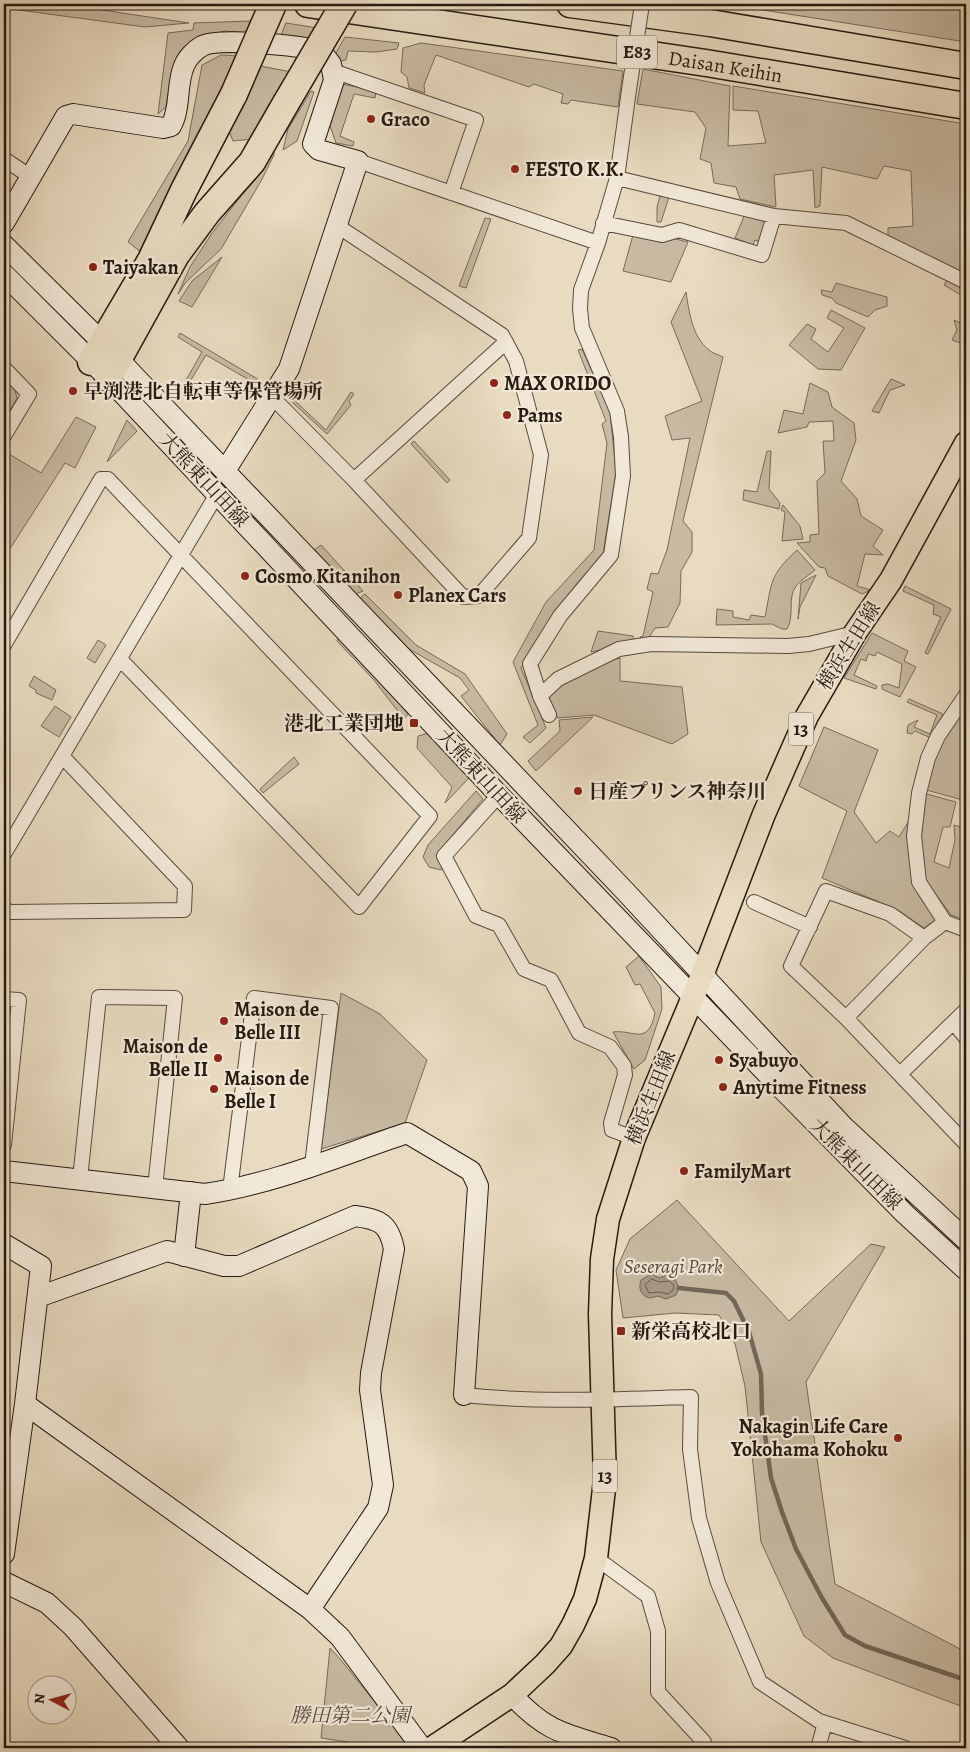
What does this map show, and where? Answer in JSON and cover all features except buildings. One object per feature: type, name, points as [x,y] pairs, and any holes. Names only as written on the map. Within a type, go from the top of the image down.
[{"type":"highway","points":[[105,361],[184,190],[234,94],[273,4]]},
{"type":"highway","name":"Daisan Keihin","points":[[308,4],[706,62],[966,106]]},
{"type":"highway","points":[[105,361],[176,255],[207,213],[252,162],[344,4]]},
{"type":"highway","name":"Daisan Keihin","points":[[570,4],[710,24],[966,66]]},
{"type":"main road","name":"横浜生田線","points":[[432,1748],[512,1695],[545,1664],[561,1646],[574,1625],[585,1599],[596,1558],[605,1480],[600,1314],[602,1259],[608,1219],[634,1138],[736,894],[764,814],[807,716],[855,633],[891,580],[966,442]]},
{"type":"street","points":[[549,715],[540,696],[530,664],[560,616],[611,555],[623,476],[617,411],[582,328],[580,290],[598,243],[617,178],[642,4]]},
{"type":"street","points":[[4,223],[66,116],[73,114],[163,128],[171,126],[175,118],[183,68],[188,58],[202,46],[219,41],[311,48],[321,51],[331,64],[334,80],[312,144],[319,150],[358,161],[598,243]]},
{"type":"street","points":[[333,71],[476,120],[451,193]]},
{"type":"street","points":[[4,159],[31,178]]},
{"type":"street","points":[[225,471],[289,369],[358,161]]},
{"type":"street","points":[[617,178],[774,216],[846,223],[962,280]]},
{"type":"street","points":[[603,223],[662,235],[679,230],[762,255],[774,216]]},
{"type":"street","points":[[272,398],[354,480],[463,597],[479,596],[529,538],[541,455],[516,361],[506,342],[502,336],[336,226]]},
{"type":"street","name":"大熊東山田線","points":[[4,245],[217,494],[692,996],[906,1214],[966,1270]]},
{"type":"street","name":"大熊東山田線","points":[[4,274],[105,361],[225,471],[703,973],[843,1126],[966,1240]]},
{"type":"street","points":[[354,480],[506,342]]},
{"type":"street","points":[[4,368],[29,394],[4,436]]},
{"type":"street","points":[[4,645],[102,478],[108,479],[430,816],[359,906],[120,659]]},
{"type":"street","points":[[4,854],[217,494]]},
{"type":"street","points":[[540,696],[558,679],[619,648],[651,644],[788,646],[809,644],[855,633]]},
{"type":"street","points":[[966,694],[938,736],[928,758],[919,793],[914,836],[919,882],[945,922],[966,930]]},
{"type":"street","points":[[4,909],[10,912],[184,910],[185,886],[62,756]]},
{"type":"street","points":[[499,794],[444,856],[476,916],[499,925],[524,969],[551,980],[579,1033],[610,1047],[624,1066],[625,1075],[611,1123],[612,1130],[634,1138]]},
{"type":"street","points":[[924,938],[890,914],[826,891],[791,966],[846,1018],[966,1144]]},
{"type":"street","points":[[754,902],[810,927]]},
{"type":"street","points":[[846,1018],[924,938],[945,922]]},
{"type":"street","points":[[80,1179],[99,997],[175,998],[155,1188]]},
{"type":"street","points":[[230,1190],[254,998],[331,1008],[312,1165]]},
{"type":"street","points":[[4,999],[19,1000],[7,1084],[4,1144]]},
{"type":"street","points":[[900,1074],[954,1024],[966,1010]]},
{"type":"street","points":[[954,1024],[966,1038]]},
{"type":"street","points":[[4,1171],[205,1194],[230,1190],[407,1133],[471,1171],[478,1186],[464,1395],[492,1398],[604,1400],[691,1397],[690,1449],[699,1518],[722,1592],[760,1682],[825,1723],[905,1748]]},
{"type":"street","points":[[184,1256],[191,1192]]},
{"type":"street","points":[[38,1297],[167,1251],[224,1266],[239,1266],[355,1216],[375,1218],[390,1232],[394,1249],[371,1373],[370,1390],[383,1485],[378,1508],[310,1609]]},
{"type":"street","points":[[4,1244],[41,1266],[25,1404],[4,1554]]},
{"type":"street","points":[[25,1404],[310,1609],[340,1638],[422,1748]]},
{"type":"street","points":[[596,1558],[648,1596],[658,1631],[658,1692],[704,1742]]},
{"type":"street","points":[[4,1582],[47,1603],[73,1627],[180,1748]]},
{"type":"street","points":[[512,1695],[531,1715],[555,1731],[611,1748]]},
{"type":"street","points":[[818,1748],[825,1723]]},
{"type":"green space","points":[[4,4],[62,4],[189,23],[145,27],[4,8]]},
{"type":"green space","points":[[725,4],[966,4],[966,42]]},
{"type":"green space","points":[[251,21],[248,33],[225,31],[204,36],[170,84],[166,107],[158,114],[168,33],[193,30],[194,23]]},
{"type":"green space","points":[[286,23],[318,28],[312,39],[281,35]]},
{"type":"green space","points":[[345,37],[399,43],[397,49],[376,52],[348,51],[346,60],[338,61],[333,58]]},
{"type":"green space","points":[[421,43],[623,71],[618,107],[571,100],[568,104],[561,103],[563,94],[534,84],[529,87],[436,55],[424,85],[425,93],[409,88],[407,77],[401,72],[403,48]]},
{"type":"green space","points":[[221,55],[239,56],[142,253],[128,242],[188,141],[202,65]]},
{"type":"green space","points":[[260,66],[292,72],[253,139],[233,141],[229,131]]},
{"type":"green space","points":[[643,69],[730,86],[728,146],[766,143],[758,111],[733,110],[733,86],[966,124],[966,298],[944,285],[952,272],[888,241],[888,228],[913,226],[911,171],[884,166],[877,179],[822,167],[820,206],[815,208],[813,170],[774,175],[776,207],[740,199],[736,187],[714,183],[711,163],[700,159],[706,128],[695,112],[637,104]]},
{"type":"green space","points":[[342,84],[376,91],[375,98],[354,94],[340,136],[354,142],[353,146],[336,143],[330,126]]},
{"type":"green space","points":[[311,91],[314,92],[297,141],[283,150],[288,129]]},
{"type":"green space","points":[[274,144],[274,155],[261,181],[221,249],[186,282],[178,294],[190,267],[212,233],[241,196]]},
{"type":"green space","points":[[661,192],[670,194],[661,222],[657,222],[657,207]]},
{"type":"green space","points":[[745,214],[767,223],[760,242],[755,240],[753,245],[735,238]]},
{"type":"green space","points":[[485,218],[491,219],[466,288],[459,286]]},
{"type":"green space","points":[[633,235],[661,242],[672,238],[688,242],[671,282],[623,271]]},
{"type":"green space","points":[[222,257],[192,307],[179,301],[192,281]]},
{"type":"green space","points":[[836,283],[887,297],[887,306],[875,310],[868,317],[836,303],[832,298],[822,295],[821,290],[832,292]]},
{"type":"green space","points":[[686,292],[695,331],[703,345],[710,351],[723,357],[683,521],[692,532],[692,552],[681,571],[680,603],[668,627],[655,628],[646,642],[640,642],[653,592],[647,589],[651,573],[658,574],[667,550],[690,438],[672,440],[665,416],[702,401],[671,322]]},
{"type":"green space","points":[[831,310],[865,328],[841,370],[818,369],[789,345],[807,324],[816,329],[811,339],[828,352],[844,328],[827,318]]},
{"type":"green space","points":[[954,320],[961,323],[965,333],[960,343],[952,340],[957,330]]},
{"type":"green space","points":[[180,333],[261,381],[258,385],[206,355],[180,398],[177,396],[202,352],[178,337]]},
{"type":"green space","points":[[582,349],[610,412],[616,472],[603,554],[575,586],[521,668],[546,728],[530,743],[523,737],[538,725],[513,662],[546,602],[594,550],[607,443],[602,424],[606,421],[578,350]]},
{"type":"green space","points":[[4,377],[14,387],[17,398],[4,421]]},
{"type":"green space","points":[[891,379],[905,385],[890,390],[879,413],[872,411]]},
{"type":"green space","points":[[810,383],[828,392],[832,407],[854,423],[856,440],[841,481],[857,499],[861,516],[883,530],[873,546],[883,555],[865,554],[857,586],[871,590],[862,594],[828,576],[825,568],[819,567],[797,543],[810,542],[810,535],[819,534],[817,481],[825,473],[823,441],[834,441],[833,421],[809,422],[807,427],[778,433],[784,410],[803,414]]},
{"type":"green space","points":[[351,392],[354,394],[349,401],[351,405],[327,434],[292,402],[294,400],[326,430]]},
{"type":"green space","points":[[76,417],[96,427],[75,468],[65,463],[4,558],[4,464],[9,454],[41,473]]},
{"type":"green space","points":[[127,420],[137,431],[107,462]]},
{"type":"green space","points":[[414,441],[450,480],[447,483],[411,444]]},
{"type":"green space","points":[[767,451],[771,451],[769,489],[780,503],[779,509],[743,500],[744,490],[757,492]]},
{"type":"green space","points":[[783,505],[800,526],[803,539],[782,541],[785,512],[781,510]]},
{"type":"green space","points":[[321,545],[363,591],[353,595],[314,550]]},
{"type":"green space","points":[[797,550],[815,570],[798,584],[793,591],[791,618],[787,629],[782,629],[772,624],[716,625],[717,609],[733,611],[733,617],[749,620],[751,615],[765,617],[776,573]]},
{"type":"green space","points":[[816,575],[800,607],[798,619],[801,583]]},
{"type":"green space","points":[[905,586],[951,609],[928,654],[925,653],[941,617],[933,614],[934,605],[903,591]]},
{"type":"green space","points":[[365,594],[416,645],[465,674],[507,734],[500,745],[461,696],[469,690],[460,678],[409,649],[359,599]]},
{"type":"green space","points":[[598,631],[633,636],[635,642],[591,652]]},
{"type":"green space","points":[[872,633],[908,651],[904,661],[916,667],[900,697],[882,689],[882,685],[888,684],[899,688],[902,664],[877,652],[875,656],[868,654],[866,661],[861,659],[854,675],[877,686],[876,689],[844,678]]},
{"type":"green space","points":[[341,634],[408,714],[404,719],[373,679],[337,641]]},
{"type":"green space","points":[[98,640],[106,645],[95,663],[87,658]]},
{"type":"green space","points":[[620,658],[620,681],[682,687],[688,734],[672,744],[594,715],[558,718],[548,696],[582,672]]},
{"type":"green space","points":[[34,676],[56,690],[52,700],[36,693],[36,690],[29,686]]},
{"type":"green space","points":[[909,699],[943,714],[931,738],[915,731],[912,734],[907,733],[908,725],[918,720],[914,727],[930,734],[937,715],[907,702]]},
{"type":"green space","points":[[55,706],[71,717],[59,737],[41,726]]},
{"type":"green space","points":[[966,706],[966,801],[923,789],[943,735]]},
{"type":"green space","points":[[593,717],[536,771],[528,761],[560,731],[559,720]]},
{"type":"green space","points":[[824,727],[878,750],[854,812],[876,843],[890,831],[899,837],[910,819],[913,880],[937,919],[924,928],[898,910],[822,878],[847,811],[799,786]]},
{"type":"green space","points":[[433,732],[470,777],[445,803],[452,787],[417,748],[418,736]]},
{"type":"green space","points":[[294,757],[299,764],[263,793],[260,789]]},
{"type":"green space","points":[[476,791],[483,799],[439,851],[443,860],[441,870],[429,867],[423,857],[428,845]]},
{"type":"green space","points":[[923,793],[956,802],[950,827],[943,827],[934,862],[949,868],[955,840],[954,825],[966,829],[966,920],[951,915],[924,878],[919,836]]},
{"type":"green space","points":[[639,956],[661,987],[662,1009],[645,1060],[634,1069],[613,1032],[644,1033],[652,1023],[655,1013],[640,984],[635,985],[626,967]]},
{"type":"green space","points":[[341,993],[380,1014],[427,1060],[405,1123],[321,1149]]},
{"type":"green space","name":"Seseragi Park","points":[[677,1200],[789,1321],[871,1244],[885,1247],[806,1382],[835,1584],[966,1652],[966,1708],[833,1658],[804,1636],[761,1542],[745,1386],[735,1344],[719,1315],[675,1313],[623,1318],[616,1270],[630,1239]]},
{"type":"green space","name":"勝田第二公園","points":[[330,1648],[412,1748],[364,1748],[361,1744],[321,1738]]},
{"type":"water","points":[[652,1274],[659,1278],[667,1275],[674,1277],[679,1288],[676,1295],[666,1299],[658,1296],[650,1298],[644,1296],[640,1289],[641,1280]]},
{"type":"waterway","points":[[679,1288],[726,1293],[734,1301],[749,1332],[761,1374],[762,1413],[771,1478],[796,1549],[822,1598],[845,1635],[865,1646],[966,1680]]},
{"type":"place","name":"Graco","points":[[371,119]]},
{"type":"place","name":"FESTO K.K.","points":[[515,169]]},
{"type":"place","name":"Taiyakan","points":[[93,267]]},
{"type":"place","name":"MAX ORIDO","points":[[494,383]]},
{"type":"place","name":"早渕港北自転車等保管場所","points":[[73,391]]},
{"type":"place","name":"Pams","points":[[507,415]]},
{"type":"place","name":"Cosmo Kitanihon","points":[[245,576]]},
{"type":"place","name":"Planex Cars","points":[[398,595]]},
{"type":"place","name":"港北工業団地","points":[[414,723]]},
{"type":"place","name":"日産プリンス神奈川","points":[[578,791]]},
{"type":"place","name":"Maison de Belle III","points":[[224,1021]]},
{"type":"place","name":"Maison de Belle II","points":[[218,1058]]},
{"type":"place","name":"Syabuyo","points":[[719,1060]]},
{"type":"place","name":"Anytime Fitness","points":[[723,1087]]},
{"type":"place","name":"Maison de Belle I","points":[[214,1089]]},
{"type":"place","name":"FamilyMart","points":[[684,1171]]},
{"type":"place","name":"新栄高校北口","points":[[621,1331]]},
{"type":"place","name":"Nakagin Life Care Yokohama Kohoku","points":[[898,1438]]}]
